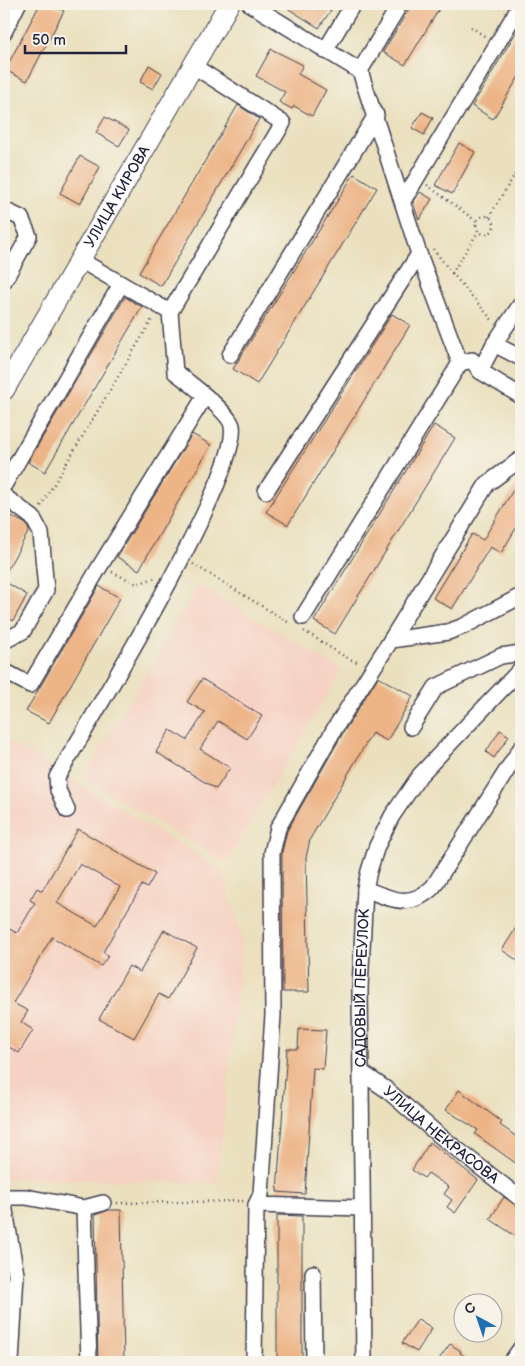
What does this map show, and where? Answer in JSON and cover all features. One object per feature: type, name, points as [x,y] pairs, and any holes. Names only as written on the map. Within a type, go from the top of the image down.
[{"type":"main road","name":"УЛИЦА КИРОВА","points":[[4,390],[229,4]]},
{"type":"street","points":[[4,32],[18,4]]},
{"type":"street","points":[[250,4],[360,71],[376,114],[419,254],[460,363]]},
{"type":"street","points":[[325,50],[353,4]]},
{"type":"street","points":[[360,71],[400,4]]},
{"type":"street","points":[[403,201],[521,4]]},
{"type":"street","points":[[67,810],[58,790],[57,777],[174,573],[214,490],[234,439],[232,424],[205,396],[175,372],[165,309],[284,123],[192,66]]},
{"type":"street","points":[[230,355],[376,114]]},
{"type":"street","points":[[4,210],[22,218],[29,236],[4,281]]},
{"type":"street","points":[[266,491],[419,254]]},
{"type":"street","points":[[80,260],[165,309]]},
{"type":"street","points":[[4,485],[121,284]]},
{"type":"street","points":[[480,371],[498,338],[521,304]]},
{"type":"street","points":[[498,338],[521,358]]},
{"type":"street","points":[[299,624],[460,363],[472,360],[480,371],[521,396]]},
{"type":"street","points":[[4,671],[30,685],[100,566],[205,396]]},
{"type":"street","points":[[254,1362],[257,1203],[261,1194],[273,1015],[272,853],[278,828],[335,728],[487,484],[518,461],[521,463]]},
{"type":"street","points":[[4,496],[34,518],[41,533],[46,590],[23,631],[4,641]]},
{"type":"street","points":[[391,640],[448,632],[464,626],[521,596]]},
{"type":"street","points":[[411,727],[436,687],[501,656],[521,653]]},
{"type":"street","name":"САДОВЫЙ ПЕРЕУЛОК","points":[[364,1362],[360,988],[365,889],[377,846],[406,795],[437,756],[521,669]]},
{"type":"street","points":[[365,889],[404,901],[416,899],[433,887],[521,748]]},
{"type":"street","name":"УЛИЦА НЕКРАСОВА","points":[[361,1072],[387,1090],[435,1132],[521,1199]]},
{"type":"street","points":[[4,1197],[26,1197],[84,1208],[103,1203]]},
{"type":"street","points":[[257,1203],[361,1208]]},
{"type":"street","points":[[4,1205],[16,1274],[11,1362]]},
{"type":"street","points":[[84,1208],[89,1362]]},
{"type":"street","points":[[313,1274],[314,1362]]},
{"type":"street","points":[[511,1362],[521,1348]]},
{"type":"path","points":[[470,27],[490,39]]},
{"type":"path","points":[[489,217],[521,164]]},
{"type":"path","points":[[514,176],[521,180]]},
{"type":"path","points":[[417,178],[476,221]]},
{"type":"path","points":[[476,221],[483,216],[489,217],[493,222],[493,230],[486,234],[478,232]]},
{"type":"path","points":[[476,221],[475,225],[478,232]]},
{"type":"path","points":[[452,273],[478,232]]},
{"type":"path","points":[[413,234],[420,234],[452,273],[498,338]]},
{"type":"path","points":[[34,518],[165,309]]},
{"type":"path","points":[[181,557],[299,624],[346,658],[374,665]]},
{"type":"path","points":[[100,566],[136,584],[174,573]]},
{"type":"path","points":[[103,1203],[257,1203]]},
{"type":"shaded area","points":[[199,585],[342,670],[226,863],[83,778]]},
{"type":"shaded area","points":[[4,738],[222,870],[243,940],[217,1183],[4,1178]]},
{"type":"building","points":[[40,4],[50,4],[64,11],[27,81],[5,70]]},
{"type":"building","points":[[281,4],[335,4],[319,28]]},
{"type":"building","points":[[412,4],[442,4],[405,65],[383,52]]},
{"type":"building","points":[[521,24],[521,73],[493,119],[472,106]]},
{"type":"building","points":[[271,49],[303,65],[298,74],[326,90],[312,116],[294,106],[292,109],[279,102],[285,92],[256,76]]},
{"type":"building","points":[[149,65],[162,73],[153,89],[140,82]]},
{"type":"building","points":[[238,105],[259,119],[161,286],[139,273]]},
{"type":"building","points":[[422,112],[433,118],[424,135],[412,128]]},
{"type":"building","points":[[105,117],[129,130],[119,146],[96,133]]},
{"type":"building","points":[[459,143],[475,152],[452,194],[435,185]]},
{"type":"building","points":[[80,156],[100,167],[80,204],[60,193]]},
{"type":"building","points":[[354,174],[377,188],[257,384],[233,369]]},
{"type":"building","points":[[420,192],[432,199],[419,220],[413,203]]},
{"type":"building","points":[[125,297],[142,307],[45,472],[28,462]]},
{"type":"building","points":[[392,314],[410,325],[288,525],[266,512]]},
{"type":"building","points":[[434,425],[455,438],[335,634],[314,621]]},
{"type":"building","points":[[192,434],[211,445],[139,570],[117,557]]},
{"type":"building","points":[[521,477],[521,520],[501,553],[490,547],[452,609],[433,598],[472,534],[483,540]]},
{"type":"building","points":[[4,512],[26,524],[29,531],[4,575]]},
{"type":"building","points":[[4,581],[27,595],[13,621],[4,615]]},
{"type":"building","points":[[99,586],[120,598],[49,723],[26,711]]},
{"type":"building","points":[[378,677],[413,696],[387,741],[372,733],[310,839],[306,858],[309,992],[283,992],[282,852],[287,831],[343,733]]},
{"type":"building","points":[[202,679],[262,716],[247,739],[218,721],[200,749],[230,768],[216,789],[156,752],[170,730],[187,740],[205,712],[187,702]]},
{"type":"building","points":[[500,730],[509,736],[494,758],[486,752]]},
{"type":"building","points":[[78,829],[155,874],[147,888],[142,885],[103,952],[108,956],[101,966],[52,937],[13,1003],[28,1011],[21,1022],[33,1030],[19,1053],[4,1044],[4,926],[17,933],[35,903],[30,900],[37,888],[42,891]],"holes":[[[80,864],[120,887],[97,926],[57,903]]]},
{"type":"building","points":[[521,920],[521,963],[502,950]]},
{"type":"building","points":[[164,930],[197,948],[168,999],[159,994],[134,1038],[99,1019],[129,966],[140,972]]},
{"type":"building","points":[[299,1029],[326,1030],[323,1069],[313,1068],[305,1194],[277,1192],[287,1049],[298,1049]]},
{"type":"building","points":[[459,1090],[502,1122],[500,1125],[521,1140],[521,1167],[475,1134],[478,1130],[446,1110]]},
{"type":"building","points":[[430,1142],[478,1180],[455,1213],[447,1207],[452,1200],[444,1194],[449,1187],[428,1173],[424,1178],[412,1170]]},
{"type":"building","points":[[504,1197],[521,1208],[521,1240],[490,1219]]},
{"type":"building","points":[[109,1210],[121,1210],[124,1362],[98,1362],[95,1215]]},
{"type":"building","points":[[277,1215],[302,1216],[302,1362],[277,1362]]},
{"type":"building","points":[[418,1319],[432,1328],[417,1352],[402,1343]]},
{"type":"building","points":[[450,1344],[461,1351],[460,1353],[473,1362],[437,1362]]}]
